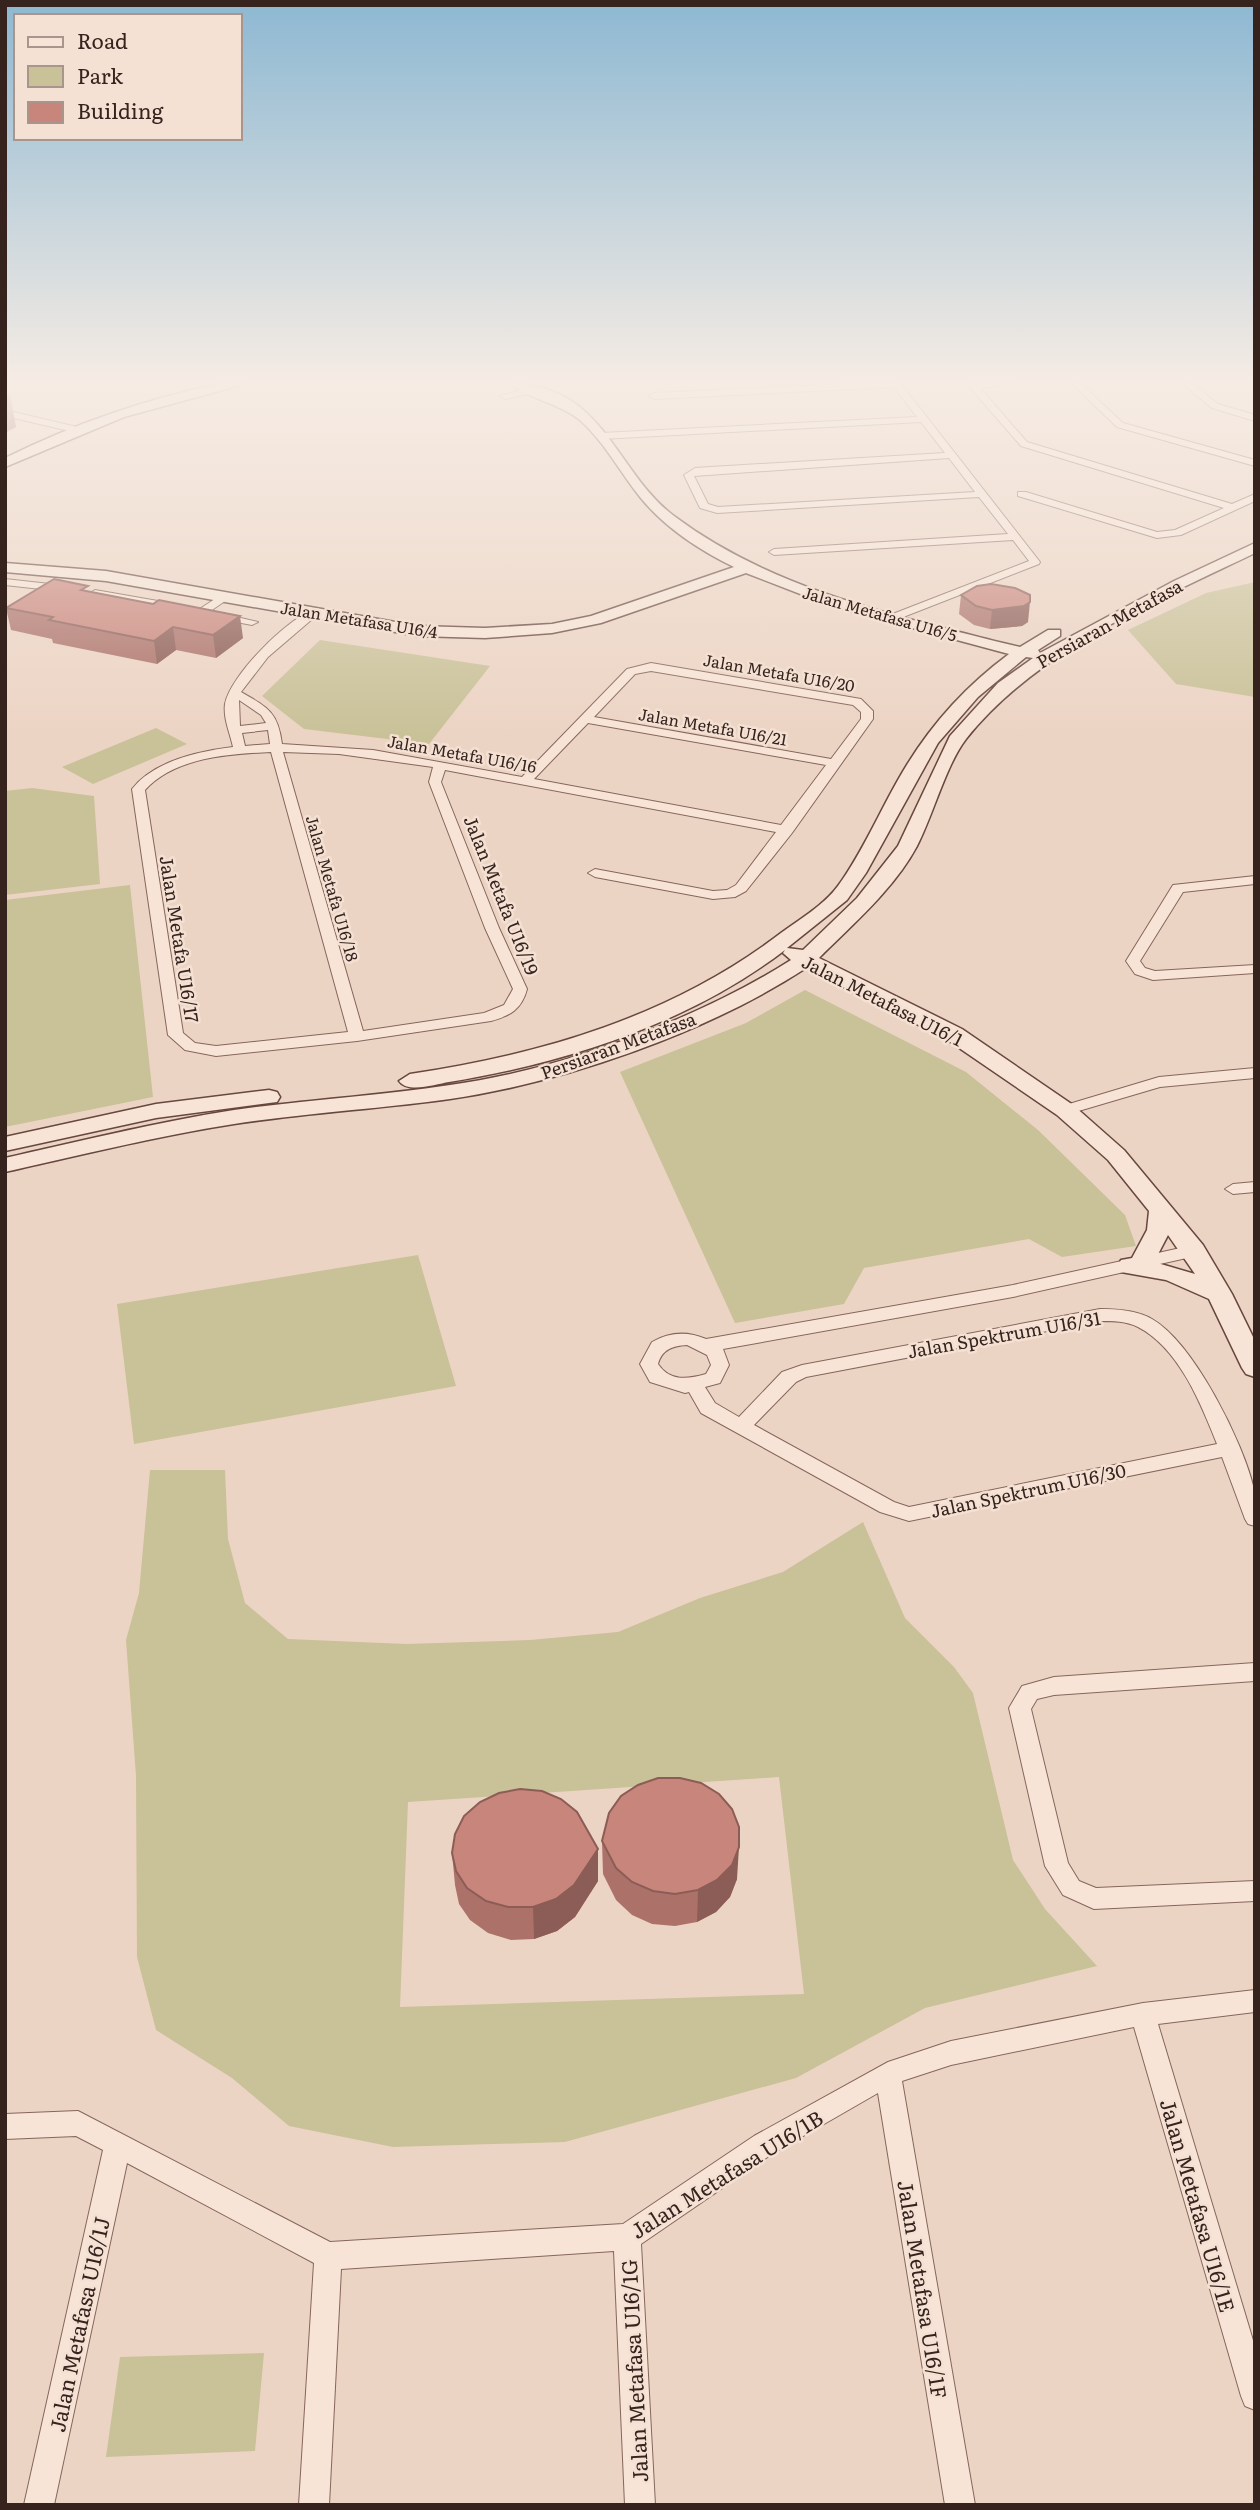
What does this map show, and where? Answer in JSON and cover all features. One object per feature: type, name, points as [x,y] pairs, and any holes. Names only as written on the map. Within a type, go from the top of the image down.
[{"type":"main road","name":"Jalan Metafasa U16/5","points":[[653,501],[663,514],[712,549],[809,594],[890,619],[989,643],[1053,643]]},
{"type":"main road","name":"Persiaran Metafasa","points":[[5,1165],[155,1131],[235,1117],[451,1092],[526,1078],[673,1029],[761,988],[806,959],[864,902],[907,847],[956,740],[1004,687],[1053,643],[1255,534]]},
{"type":"main road","name":"Persiaran Metafasa","points":[[1053,643],[1255,547]]},
{"type":"main road","name":"Jalan Metafasa U16/4","points":[[7,569],[106,576],[418,631],[460,634],[544,629],[594,621],[747,567]]},
{"type":"main road","points":[[989,643],[1014,657],[1044,652],[1053,643]]},
{"type":"main road","name":"Persiaran Metafasa","points":[[5,1144],[156,1111],[425,1079],[517,1060],[581,1043],[659,1015],[734,978],[779,946],[843,893],[931,741],[976,690],[1014,657]]},
{"type":"main road","name":"Jalan Metafasa U16/1","points":[[779,946],[954,1034],[1065,1110],[1116,1155],[1194,1251],[1219,1294],[1255,1368]]},
{"type":"main road","points":[[1161,1211],[1158,1230],[1136,1265],[1171,1273],[1219,1294]]},
{"type":"street","points":[[702,501],[705,506],[717,510],[865,501]]},
{"type":"street","points":[[890,619],[1035,562],[990,501]]},
{"type":"street","points":[[1045,501],[1148,533],[1177,533],[1247,501]]},
{"type":"street","points":[[1214,501],[1233,507]]},
{"type":"street","points":[[774,552],[1018,537]]},
{"type":"street","points":[[5,582],[75,590]]},
{"type":"street","points":[[143,601],[164,587]]},
{"type":"street","points":[[89,592],[246,621],[262,604]]},
{"type":"street","points":[[202,612],[225,597]]},
{"type":"street","points":[[240,750],[230,708],[235,693],[265,651],[313,613]]},
{"type":"street","name":"Jalan Metafa U16/20","points":[[525,781],[631,671],[651,667],[857,702],[867,710],[867,719],[787,830],[741,888],[730,894],[713,895],[595,873]]},
{"type":"street","points":[[235,693],[260,708],[275,725]]},
{"type":"street","name":"Jalan Metafa U16/21","points":[[585,719],[835,763]]},
{"type":"street","points":[[236,730],[275,725]]},
{"type":"street","name":"Jalan Metafa U16/18","points":[[275,725],[276,749],[357,1037]]},
{"type":"street","name":"Jalan Metafa U16/16","points":[[138,789],[144,780],[157,772],[240,750],[321,750],[440,765],[787,830]]},
{"type":"street","name":"Jalan Metafa U16/19","points":[[357,1037],[498,1016],[512,1008],[518,999],[520,989],[492,928],[435,782],[440,765]]},
{"type":"street","name":"Jalan Metafa U16/17","points":[[138,789],[176,1035],[190,1047],[216,1051],[357,1037]]},
{"type":"street","points":[[1255,880],[1178,887],[1133,961],[1140,971],[1153,976],[1255,969]]},
{"type":"street","points":[[1065,1110],[1159,1082],[1255,1073]]},
{"type":"street","points":[[1233,1189],[1255,1187]]},
{"type":"street","points":[[708,1345],[719,1358],[718,1372],[713,1378],[695,1386],[674,1386],[657,1377],[649,1364],[654,1350],[669,1341],[690,1339],[708,1345],[1136,1265],[1194,1251]]},
{"type":"street","name":"Jalan Spektrum U16/31","points":[[741,1426],[789,1377],[802,1371],[1100,1315],[1116,1315],[1149,1325],[1164,1339],[1206,1399],[1231,1448],[1255,1519]]},
{"type":"street","name":"Jalan Spektrum U16/30","points":[[695,1386],[708,1408],[887,1507],[909,1514],[1231,1448]]},
{"type":"street","points":[[1255,1672],[1054,1686],[1030,1692],[1020,1708],[1057,1866],[1071,1888],[1094,1899],[1255,1891]]},
{"type":"street","name":"Jalan Metafasa U16/1B","points":[[328,2256],[626,2237],[763,2145],[888,2074],[951,2053],[1143,2014],[1255,2001]]},
{"type":"street","name":"Jalan Metafasa U16/1E","points":[[1143,2014],[1255,2396]]},
{"type":"street","name":"Jalan Metafasa U16/1F","points":[[888,2074],[960,2505]]},
{"type":"street","points":[[5,2127],[78,2123],[328,2256],[314,2505]]},
{"type":"street","name":"Jalan Metafasa U16/1J","points":[[39,2505],[118,2143]]},
{"type":"street","name":"Jalan Metafasa U16/1G","points":[[626,2237],[640,2505]]},
{"type":"green space","points":[[1255,582],[1255,697],[1176,684],[1128,630],[1206,593]]},
{"type":"green space","points":[[320,640],[490,666],[429,744],[304,729],[262,696]]},
{"type":"green space","points":[[156,728],[187,744],[93,784],[62,767]]},
{"type":"green space","points":[[32,788],[94,796],[100,884],[5,895],[5,791]]},
{"type":"green space","points":[[130,885],[153,1097],[5,1127],[5,900]]},
{"type":"green space","points":[[805,990],[966,1072],[1038,1130],[1125,1215],[1136,1246],[1062,1257],[1029,1239],[864,1268],[844,1304],[735,1323],[620,1072],[746,1023]]},
{"type":"green space","points":[[418,1255],[456,1386],[134,1444],[117,1304]]},
{"type":"green space","points":[[150,1470],[225,1470],[228,1539],[245,1603],[288,1639],[406,1644],[530,1640],[618,1632],[700,1598],[783,1572],[863,1522],[905,1618],[954,1667],[973,1693],[1013,1860],[1045,1909],[1097,1966],[925,2008],[796,2078],[565,2142],[393,2147],[289,2126],[232,2078],[156,2030],[137,1957],[136,1776],[126,1640],[139,1593]],"holes":[[[779,1777],[804,1994],[400,2007],[408,1802]]]},
{"type":"green space","points":[[264,2353],[255,2451],[106,2457],[120,2357]]},
{"type":"building","points":[[54,579],[88,586],[81,590],[153,604],[159,600],[240,616],[213,635],[173,627],[154,641],[49,620],[53,617],[6,608]]},
{"type":"building","points":[[991,584],[1015,588],[1030,595],[1030,602],[1024,606],[992,610],[976,606],[961,595],[977,586]]},
{"type":"building","points":[[658,1778],[680,1778],[701,1783],[719,1794],[732,1809],[739,1827],[739,1847],[732,1865],[717,1880],[698,1890],[675,1894],[653,1891],[632,1882],[616,1868],[602,1841],[609,1813],[621,1796],[638,1785]]},
{"type":"building","points":[[520,1789],[542,1791],[561,1799],[577,1812],[598,1849],[574,1885],[556,1899],[533,1907],[508,1907],[486,1901],[467,1888],[456,1871],[452,1853],[455,1834],[464,1816],[480,1802],[499,1793]]}]
